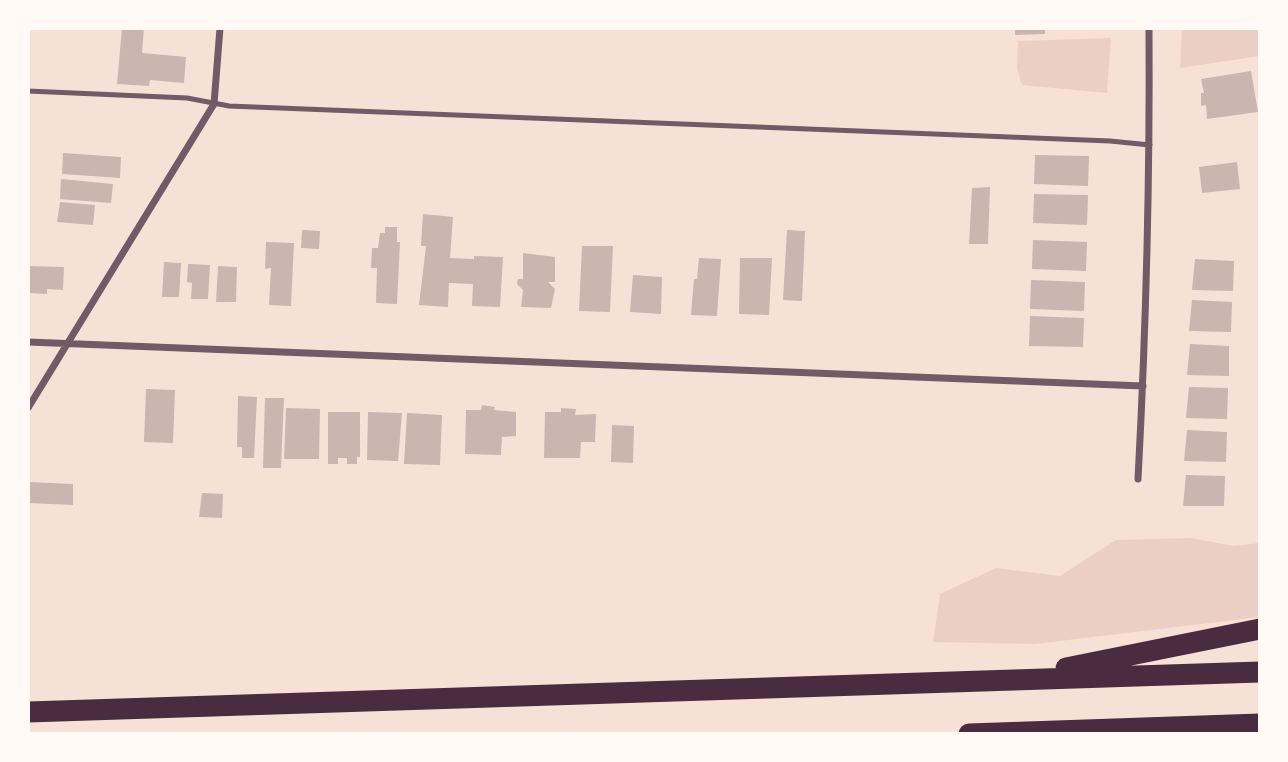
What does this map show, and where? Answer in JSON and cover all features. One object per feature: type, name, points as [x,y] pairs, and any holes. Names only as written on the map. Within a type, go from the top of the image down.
[{"type":"highway","points":[[1006,681],[1260,629]]},
{"type":"highway","points":[[28,712],[1260,672]]},
{"type":"highway","points":[[969,734],[1260,724]]},
{"type":"street","points":[[28,408],[214,104],[220,28]]},
{"type":"street","points":[[1138,479],[1150,145],[1149,28]]},
{"type":"street","points":[[28,342],[1143,386]]},
{"type":"lane","points":[[28,91],[187,98],[214,104],[1150,145]]},
{"type":"shaded area","points":[[1182,28],[1260,28],[1260,56],[1180,68]]},
{"type":"shaded area","points":[[1111,38],[1107,93],[1022,85],[1017,69],[1018,41]]},
{"type":"shaded area","points":[[1191,538],[1234,546],[1260,543],[1260,617],[1035,644],[933,642],[940,594],[996,568],[1060,576],[1116,540]]},
{"type":"building","points":[[122,28],[144,28],[142,53],[186,57],[184,83],[150,80],[149,86],[117,84]]},
{"type":"building","points":[[1015,28],[1045,28],[1045,34],[1015,35]]},
{"type":"building","points":[[1251,71],[1258,112],[1207,119],[1206,105],[1201,106],[1201,93],[1204,93],[1201,79]]},
{"type":"building","points":[[63,153],[121,157],[120,178],[62,174]]},
{"type":"building","points":[[1035,155],[1089,156],[1088,186],[1034,184]]},
{"type":"building","points":[[1237,162],[1240,189],[1202,193],[1199,167]]},
{"type":"building","points":[[61,179],[113,184],[111,203],[60,199]]},
{"type":"building","points":[[990,187],[988,244],[969,244],[972,188]]},
{"type":"building","points":[[1034,194],[1088,195],[1087,225],[1033,223]]},
{"type":"building","points":[[60,202],[95,205],[93,225],[57,222]]},
{"type":"building","points":[[423,214],[453,217],[450,258],[503,257],[500,307],[472,306],[473,284],[449,283],[448,307],[419,305],[426,246],[421,246]]},
{"type":"building","points":[[385,227],[397,227],[397,242],[400,242],[397,304],[376,303],[377,268],[371,268],[372,248],[378,248],[380,233],[385,233]]},
{"type":"building","points":[[302,230],[320,231],[319,249],[301,248]]},
{"type":"building","points":[[787,230],[805,231],[802,301],[783,300]]},
{"type":"building","points":[[1033,240],[1087,242],[1086,271],[1032,269]]},
{"type":"building","points":[[266,242],[294,243],[291,306],[269,305],[271,268],[265,269]]},
{"type":"building","points":[[582,246],[613,246],[610,312],[579,311]]},
{"type":"building","points":[[523,253],[555,257],[555,282],[548,282],[555,289],[551,308],[521,307],[523,290],[517,284],[518,279],[523,279]]},
{"type":"building","points":[[699,258],[721,259],[717,316],[691,315]]},
{"type":"building","points":[[740,258],[772,258],[769,315],[739,314]]},
{"type":"building","points":[[1195,259],[1234,261],[1233,291],[1192,290]]},
{"type":"building","points":[[164,262],[181,263],[179,297],[162,297]]},
{"type":"building","points":[[188,264],[210,265],[208,299],[191,299],[192,283],[187,282]]},
{"type":"building","points":[[28,266],[64,267],[63,290],[47,289],[47,294],[28,293]]},
{"type":"building","points":[[218,266],[237,267],[236,302],[216,302]]},
{"type":"building","points":[[633,275],[662,277],[661,314],[630,312]]},
{"type":"building","points":[[1031,280],[1085,282],[1084,311],[1030,309]]},
{"type":"building","points":[[1192,300],[1232,302],[1231,332],[1189,331]]},
{"type":"building","points":[[1030,316],[1084,318],[1083,347],[1029,346]]},
{"type":"building","points":[[1190,344],[1229,346],[1229,376],[1187,375]]},
{"type":"building","points":[[1189,387],[1228,388],[1227,419],[1186,418]]},
{"type":"building","points":[[146,389],[175,390],[173,443],[144,442]]},
{"type":"building","points":[[238,396],[257,397],[254,458],[242,458],[242,447],[237,447]]},
{"type":"building","points":[[265,398],[284,398],[281,468],[263,468]]},
{"type":"building","points":[[482,405],[495,407],[494,410],[516,412],[516,436],[502,437],[501,455],[465,454],[466,410],[481,410]]},
{"type":"building","points":[[286,408],[320,409],[319,459],[284,459]]},
{"type":"building","points":[[561,408],[576,409],[575,415],[596,414],[595,442],[581,442],[580,458],[544,458],[545,412],[561,412]]},
{"type":"building","points":[[328,412],[360,412],[360,457],[357,457],[357,464],[347,464],[347,458],[338,458],[338,464],[328,464]]},
{"type":"building","points":[[368,412],[402,413],[398,461],[367,460]]},
{"type":"building","points":[[407,413],[442,415],[440,465],[404,464]]},
{"type":"building","points":[[612,425],[634,426],[633,463],[611,462]]},
{"type":"building","points":[[1187,430],[1227,432],[1226,462],[1184,461]]},
{"type":"building","points":[[1186,475],[1225,476],[1224,506],[1183,506]]},
{"type":"building","points":[[28,482],[73,484],[73,505],[28,503]]},
{"type":"building","points":[[202,493],[223,494],[222,518],[199,517]]}]
